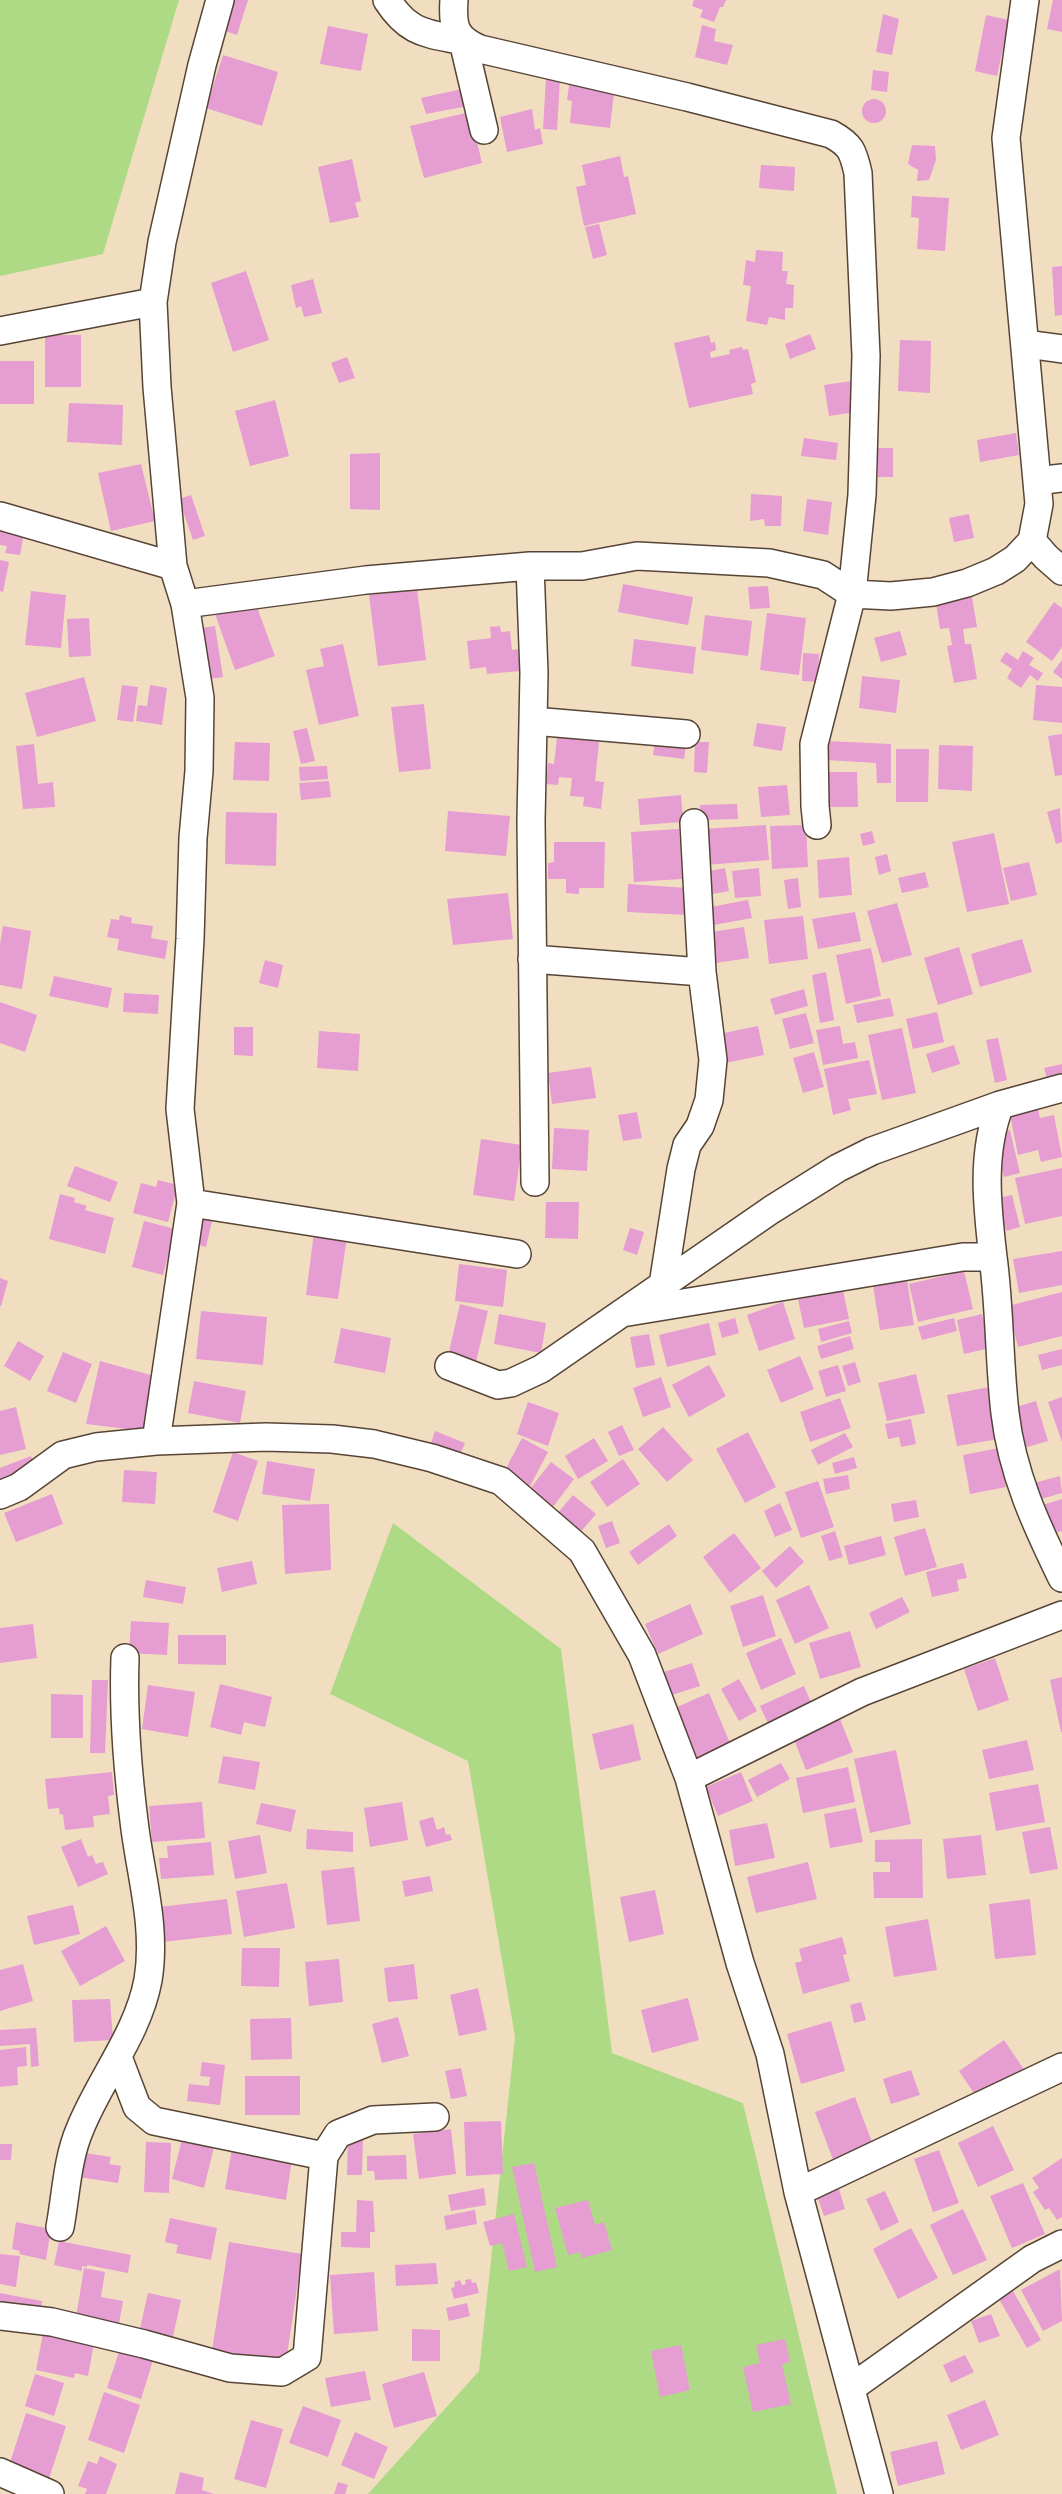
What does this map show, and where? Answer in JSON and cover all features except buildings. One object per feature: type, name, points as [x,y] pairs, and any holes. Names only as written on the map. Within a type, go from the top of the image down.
[{"type":"street","points":[[156,1441],[191,1203],[180,1109],[199,771],[200,698],[185,604],[173,566],[157,387],[153,302],[162,242],[199,76],[220,0]]},
{"type":"street","points":[[387,0],[404,23],[425,33],[463,41],[480,49],[687,97],[831,134],[845,142],[853,152],[858,173],[866,356],[862,495],[852,594],[814,744],[814,806],[818,825]]},
{"type":"street","points":[[454,0],[455,27],[463,41],[484,130]]},
{"type":"street","points":[[185,604],[366,580],[530,566],[582,566],[637,556],[769,563],[823,575],[852,594],[891,596],[933,592],[967,583],[1016,560],[1032,541],[1039,504],[1050,480],[1026,344],[1006,138],[1025,0]]},
{"type":"street","points":[[0,331],[153,302]]},
{"type":"street","points":[[1026,344],[1062,349]]},
{"type":"street","points":[[0,516],[173,566]]},
{"type":"street","points":[[1032,541],[1062,571]]},
{"type":"street","points":[[530,566],[534,662],[532,959],[535,1182]]},
{"type":"street","points":[[533,721],[686,734]]},
{"type":"street","points":[[663,1285],[681,1169],[687,1145],[700,1126],[709,1100],[713,1060],[702,972],[694,823]]},
{"type":"street","points":[[532,959],[702,972]]},
{"type":"street","points":[[449,1366],[498,1385],[511,1383],[541,1369],[771,1210],[838,1168],[872,1151],[1000,1105],[1062,1088]]},
{"type":"street","points":[[1000,1105],[991,1127],[987,1173],[1005,1415],[1016,1470],[1033,1520],[1062,1578]]},
{"type":"street","points":[[191,1203],[517,1254]]},
{"type":"street","points":[[622,1313],[963,1257],[993,1257]]},
{"type":"street","points":[[0,1495],[19,1487],[63,1455],[96,1447],[156,1441],[266,1437],[332,1438],[374,1444],[432,1458],[501,1481],[582,1551],[642,1655],[689,1778],[740,1963],[770,2054],[798,2192],[879,2494]]},
{"type":"street","points":[[689,1778],[862,1692],[1062,1615]]},
{"type":"street","points":[[60,2227],[79,2131],[100,2086],[118,2057],[135,2018],[147,1981],[152,1934],[134,1822],[124,1725],[125,1658]]},
{"type":"street","points":[[118,2057],[137,2107],[154,2121],[324,2156]]},
{"type":"street","points":[[798,2192],[1062,2067]]},
{"type":"street","points":[[0,2316],[52,2322],[230,2368],[282,2372],[307,2357],[324,2156],[338,2134],[373,2120],[435,2117]]},
{"type":"street","points":[[852,2388],[1032,2259],[1062,2244]]},
{"type":"street","points":[[0,2472],[50,2494]]},
{"type":"green space","points":[[0,0],[179,0],[103,254],[0,276]]},
{"type":"green space","points":[[393,1523],[561,1649],[612,2053],[743,2103],[837,2494],[368,2494],[479,2371],[515,2037],[468,1761],[330,1694]]}]
